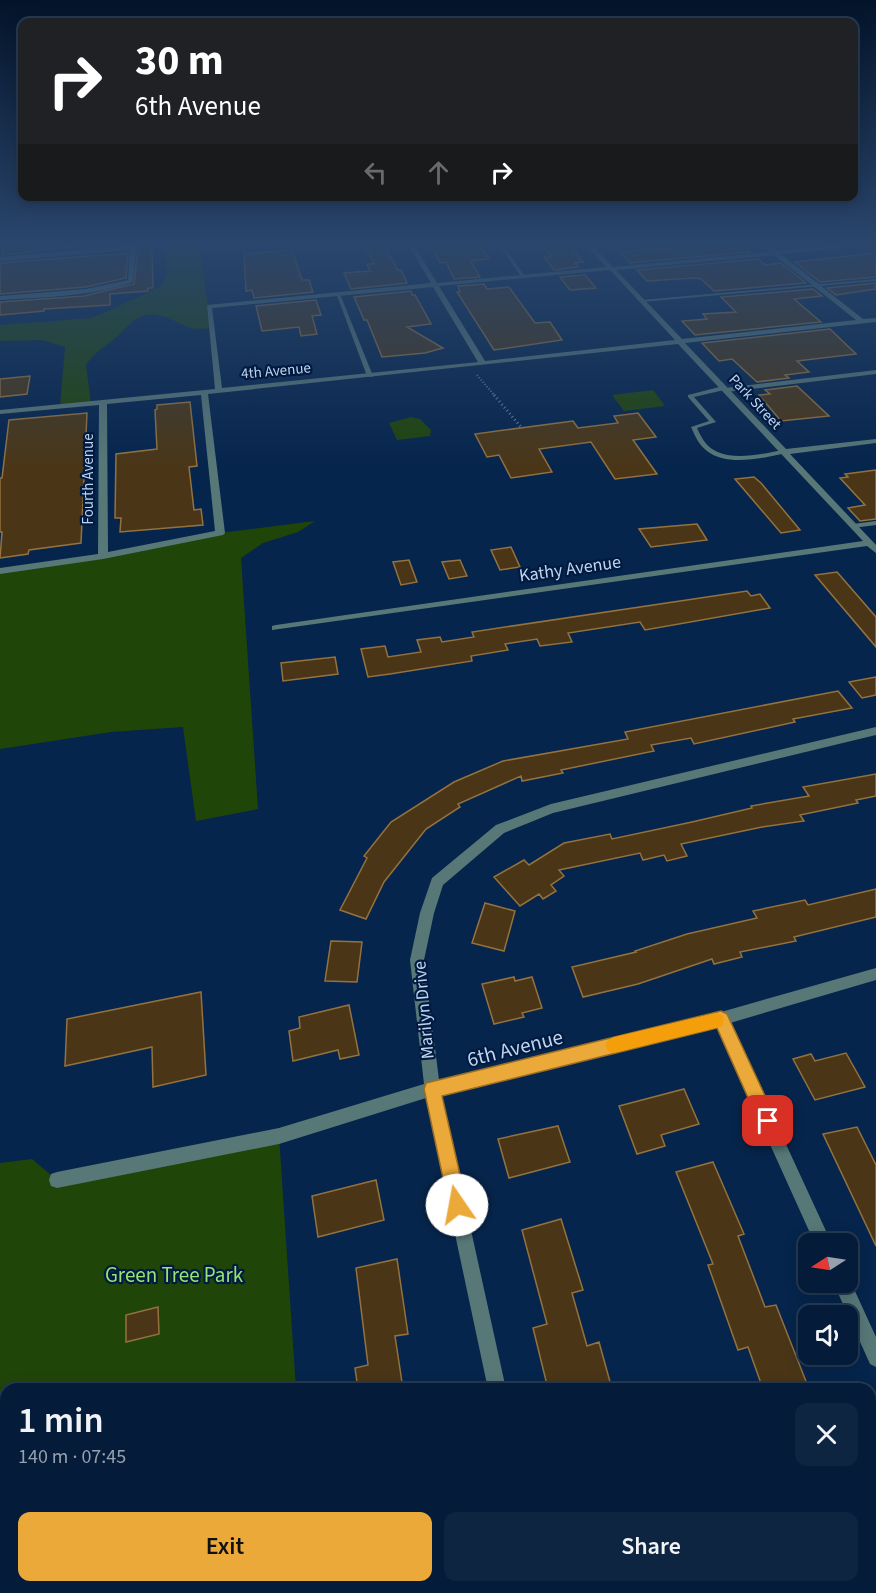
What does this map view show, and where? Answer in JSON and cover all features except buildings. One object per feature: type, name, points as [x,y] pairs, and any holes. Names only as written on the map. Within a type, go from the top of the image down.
[{"type":"street","points":[[211,319],[219,390]]},
{"type":"street","points":[[456,319],[483,364]]},
{"type":"street","name":"Park Street","points":[[659,319],[873,547]]},
{"type":"street","name":"4th Avenue","points":[[1,414],[876,320]]},
{"type":"street","points":[[0,571],[103,556],[220,533],[204,392]]},
{"type":"street","name":"Fourth Avenue","points":[[103,402],[103,556]]},
{"type":"street","points":[[784,452],[876,441]]},
{"type":"street","name":"Kathy Avenue","points":[[276,628],[873,547]]},
{"type":"street","name":"Marilyn Drive","points":[[495,1383],[432,1089],[417,960],[427,913],[437,882],[500,829],[551,809],[876,731]]},
{"type":"street","name":"6th Avenue","points":[[57,1180],[279,1137],[432,1089],[721,1019],[876,974]]},
{"type":"street","points":[[721,1019],[819,1233]]},
{"type":"street","points":[[847,1293],[876,1358]]},
{"type":"lane","points":[[348,319],[370,376]]},
{"type":"lane","points":[[784,452],[723,458],[712,452],[697,437],[694,427],[713,422],[690,396],[724,389],[876,372]]},
{"type":"lane","points":[[853,526],[876,523]]},
{"type":"path","points":[[469,365],[521,427]]},
{"type":"green space","points":[[74,319],[136,319],[92,357],[86,365],[91,403],[60,406],[65,347],[42,340],[0,341],[0,325]]},
{"type":"green space","points":[[171,319],[210,319],[211,328],[189,327]]},
{"type":"green space","points":[[653,390],[665,406],[624,411],[612,395]]},
{"type":"green space","points":[[411,417],[420,419],[431,430],[430,436],[397,440],[389,423]]},
{"type":"green space","points":[[315,521],[298,532],[263,543],[241,558],[258,809],[196,821],[183,727],[111,732],[0,749],[0,571],[220,533]]},
{"type":"green space","name":"Green Tree Park","points":[[279,1136],[296,1383],[0,1383],[0,1163],[32,1159],[57,1180]]},
{"type":"slow traffic","points":[[614,1045],[716,1020]]},
{"type":"route","points":[[457,1205],[432,1089],[721,1019],[768,1121]]}]
